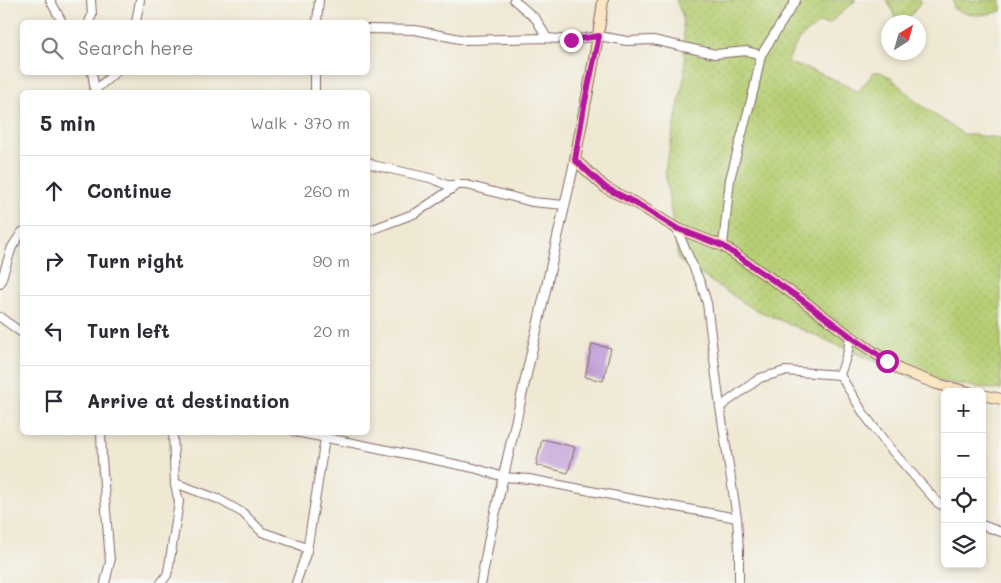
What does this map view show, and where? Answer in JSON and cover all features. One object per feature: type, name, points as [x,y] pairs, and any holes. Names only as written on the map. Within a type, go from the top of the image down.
[{"type":"main road","points":[[603,0],[599,36],[575,160],[606,188],[639,205],[676,228],[723,246],[900,370],[953,388]]},
{"type":"main road","points":[[986,396],[1001,399]]},
{"type":"street","points":[[50,0],[61,20]]},
{"type":"street","points":[[90,20],[92,15],[91,0]]},
{"type":"street","points":[[136,20],[140,0]]},
{"type":"street","points":[[318,20],[319,0]]},
{"type":"street","points":[[514,0],[536,19],[547,38]]},
{"type":"street","points":[[723,246],[730,179],[761,55],[796,0]]},
{"type":"street","points":[[370,29],[414,30],[465,40],[547,38],[571,40],[599,36],[627,41],[653,40],[715,54],[746,51],[761,55]]},
{"type":"street","points":[[92,75],[94,90]]},
{"type":"street","points":[[96,90],[113,75]]},
{"type":"street","points":[[314,90],[315,75]]},
{"type":"street","points":[[481,583],[489,540],[575,160]]},
{"type":"street","points":[[370,163],[430,178],[447,185],[467,185],[532,202],[565,206]]},
{"type":"street","points":[[370,230],[416,212],[457,185]]},
{"type":"street","points":[[676,228],[701,284],[707,303],[737,518],[739,583]]},
{"type":"street","points":[[0,284],[12,248],[20,235]]},
{"type":"street","points":[[0,317],[20,331]]},
{"type":"street","points":[[850,336],[848,350],[840,375],[864,414],[888,446],[941,505]]},
{"type":"street","points":[[720,407],[760,378],[785,371],[840,375]]},
{"type":"street","points":[[101,435],[110,562],[105,583]]},
{"type":"street","points":[[161,583],[169,566],[179,502],[175,483],[173,435]]},
{"type":"street","points":[[296,583],[307,549],[326,435],[474,468],[504,477],[529,479],[737,518]]},
{"type":"street","points":[[175,483],[218,498],[243,513],[262,532],[295,542],[307,549]]},
{"type":"street","points":[[986,526],[1001,532]]},
{"type":"green space","points":[[676,0],[856,0],[829,24],[819,23],[798,40],[787,63],[824,75],[858,92],[874,72],[880,72],[890,77],[918,103],[963,134],[1001,138],[1001,390],[913,378],[752,308],[678,260],[665,171],[685,73],[683,17]]},
{"type":"green space","points":[[886,0],[921,0],[911,15],[894,15]]},
{"type":"green space","points":[[953,0],[1001,0],[1001,11],[983,15],[966,13],[954,9]]},
{"type":"building","points":[[592,344],[611,348],[603,381],[585,377]]},
{"type":"building","points":[[542,439],[575,447],[568,473],[536,465]]},
{"type":"route","points":[[571,40],[599,36],[575,160],[606,188],[639,205],[676,228],[723,246],[887,361]]}]
